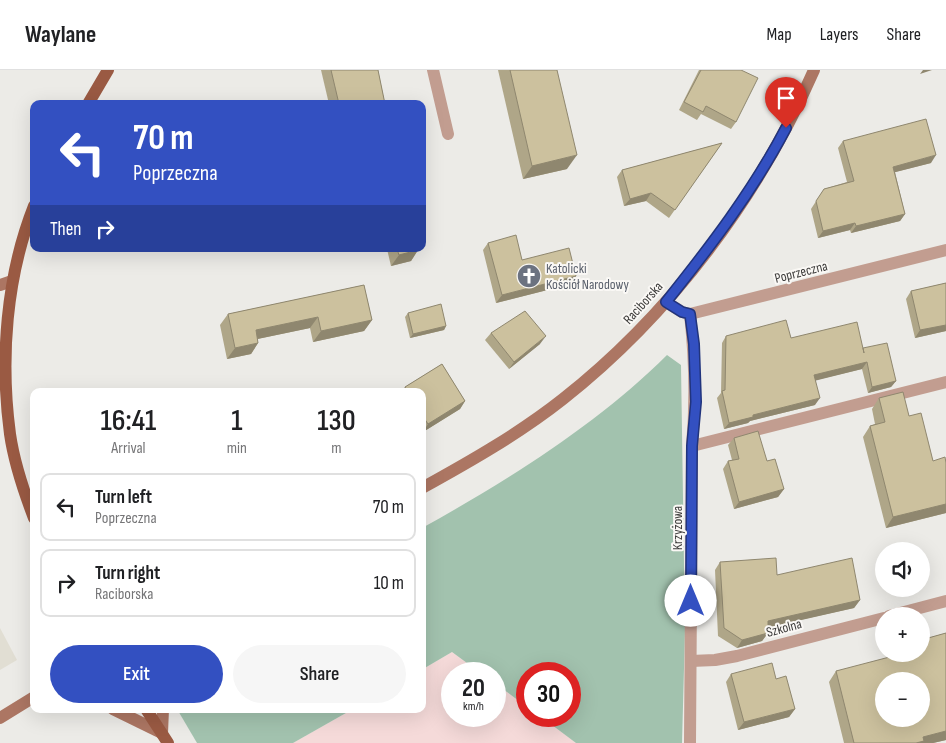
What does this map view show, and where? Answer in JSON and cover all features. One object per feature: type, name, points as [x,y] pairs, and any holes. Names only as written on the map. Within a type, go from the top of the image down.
[{"type":"main road","points":[[90,100],[108,70]]},
{"type":"main road","points":[[30,217],[6,283],[6,349],[10,436],[30,504]]},
{"type":"main road","points":[[149,713],[165,738]]},
{"type":"street","points":[[432,70],[448,134]]},
{"type":"street","name":"Raciborska","points":[[426,486],[499,443],[562,400],[616,353],[666,302],[710,247],[755,182],[779,140],[814,70]]},
{"type":"street","name":"Poprzeczna","points":[[690,314],[946,250]]},
{"type":"street","points":[[666,302],[682,312],[690,314]]},
{"type":"street","name":"Krzyżowa","points":[[690,314],[696,413],[692,446],[690,743]]},
{"type":"street","points":[[692,446],[946,382]]},
{"type":"street","points":[[923,607],[946,601]]},
{"type":"street","name":"Szkolna","points":[[692,661],[715,660],[737,656],[875,620]]},
{"type":"street","points":[[0,718],[30,700]]},
{"type":"street","points":[[16,710],[30,708]]},
{"type":"street","points":[[120,713],[165,738]]},
{"type":"street","points":[[164,713],[165,738]]},
{"type":"shaded area","points":[[0,628],[17,660],[0,670]]},
{"type":"shaded area","points":[[452,652],[466,662],[441,662],[441,727],[506,727],[506,691],[516,699],[516,727],[555,727],[576,743],[293,743],[346,713],[426,713],[426,667]]},
{"type":"green space","points":[[667,355],[681,365],[685,631],[682,743],[576,743],[555,727],[581,727],[581,662],[516,662],[516,699],[506,691],[506,662],[466,662],[452,652],[426,667],[426,526],[519,471],[612,404]]},
{"type":"green space","points":[[179,713],[346,713],[293,743],[197,743]]},
{"type":"building","points":[[331,70],[378,70],[384,100],[338,100]]},
{"type":"building","points":[[510,70],[557,70],[577,155],[532,166]]},
{"type":"building","points":[[701,70],[741,70],[758,78],[736,122],[706,106],[703,112],[684,102]]},
{"type":"building","points":[[926,119],[936,155],[893,167],[905,214],[856,226],[855,223],[823,231],[816,201],[824,189],[854,181],[843,141]]},
{"type":"building","points":[[722,143],[675,210],[651,193],[630,199],[622,170]]},
{"type":"building","name":"Katolicki Kościół Narodowy","points":[[516,235],[522,260],[569,248],[576,276],[502,295],[488,243]]},
{"type":"building","points":[[398,252],[410,252],[399,255]]},
{"type":"building","points":[[946,283],[946,325],[920,330],[911,291]]},
{"type":"building","points":[[364,285],[372,320],[321,331],[318,317],[256,330],[258,343],[235,348],[228,314]]},
{"type":"building","points":[[441,304],[446,326],[413,334],[408,313]]},
{"type":"building","points":[[525,311],[546,336],[514,362],[491,333]]},
{"type":"building","points":[[786,320],[791,338],[857,322],[864,353],[863,348],[887,343],[896,381],[872,387],[867,362],[814,375],[820,398],[729,423],[722,391],[725,390],[726,336]]},
{"type":"building","points":[[442,364],[465,401],[428,424],[426,421],[426,388],[405,387]]},
{"type":"building","points":[[903,392],[909,416],[921,413],[933,461],[945,457],[946,504],[893,517],[870,426],[885,422],[879,398]]},
{"type":"building","points":[[758,431],[767,461],[775,459],[784,489],[739,502],[728,461],[739,459],[734,438]]},
{"type":"building","points":[[776,558],[777,575],[852,558],[860,600],[768,621],[768,633],[742,640],[724,628],[720,562]]},
{"type":"building","points":[[946,633],[946,731],[923,737],[924,741],[916,743],[854,743],[836,671],[875,661],[930,662],[930,637]]},
{"type":"building","points":[[772,663],[776,679],[786,676],[795,709],[744,722],[731,674]]},
{"type":"place","name":"Katolicki Kościół Narodowy","points":[[529,276]]},
{"type":"route","points":[[691,601],[692,446],[696,413],[694,344],[690,314],[682,312],[666,302],[725,225],[755,182],[786,128]]}]
